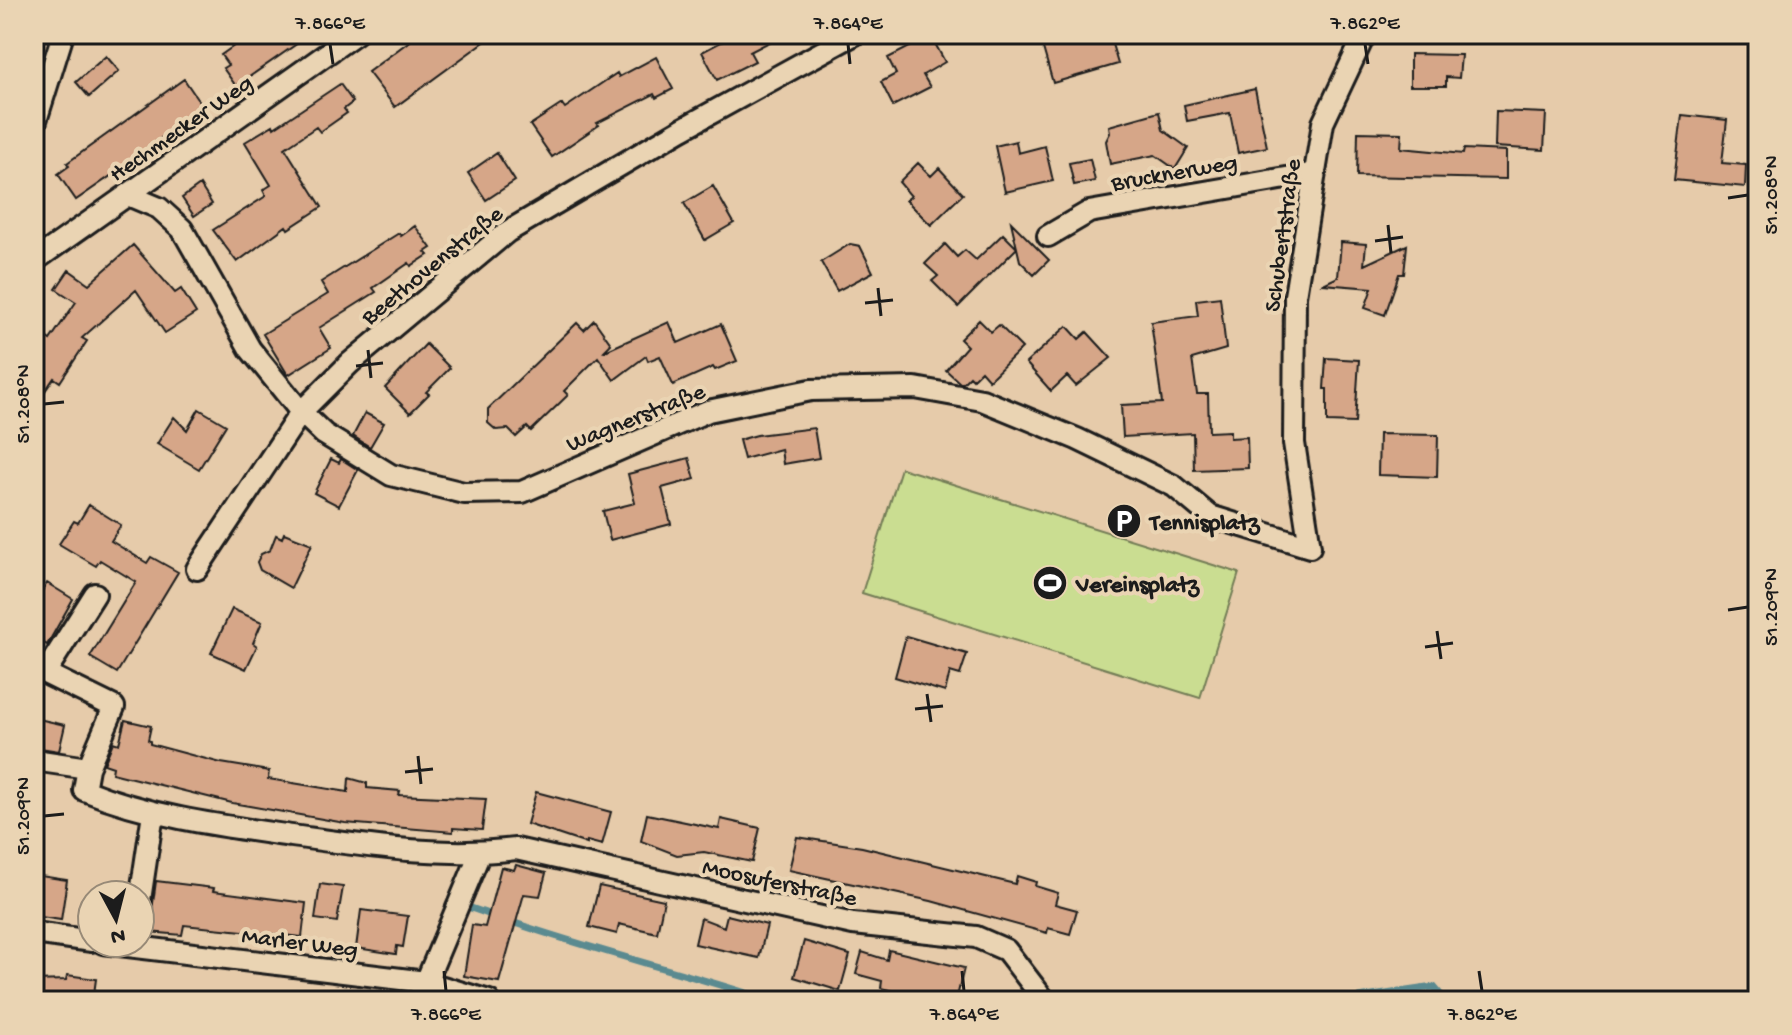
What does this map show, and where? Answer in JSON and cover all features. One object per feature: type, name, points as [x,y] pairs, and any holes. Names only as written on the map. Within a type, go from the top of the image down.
[{"type":"street","points":[[34,127],[63,34]]},
{"type":"street","name":"Hechmecker Weg","points":[[34,261],[355,34]]},
{"type":"street","name":"Beethovenstraße","points":[[197,569],[301,412],[350,363],[507,232],[682,129],[855,34]]},
{"type":"street","name":"Schubertstraße","points":[[1310,547],[1294,443],[1295,296],[1323,123],[1365,34]]},
{"type":"street","name":"Brucknerweg","points":[[1048,236],[1089,212],[1315,173]]},
{"type":"street","name":"Wagnerstraße","points":[[128,195],[159,208],[182,229],[250,349],[301,412],[324,434],[391,475],[464,493],[522,492],[708,411],[811,390],[915,388],[982,400],[1077,439],[1174,486],[1210,516],[1310,547]]},
{"type":"street","points":[[34,760],[88,768],[114,707],[40,671],[95,594]]},
{"type":"street","name":"Moosuferstraße","points":[[88,768],[84,790],[153,813],[390,850],[480,853],[516,849],[853,924],[976,937],[1006,950],[1045,1001]]},
{"type":"street","points":[[143,879],[153,813]]},
{"type":"street","points":[[422,992],[480,853]]},
{"type":"street","points":[[34,933],[76,939]]},
{"type":"street","name":"Marler Weg","points":[[156,949],[489,1001]]},
{"type":"green space","name":"Vereinsplatz","points":[[901,468],[1239,573],[1200,698],[862,593]]},
{"type":"building","points":[[251,34],[311,34],[236,86],[223,68],[228,65],[221,55]]},
{"type":"building","points":[[419,34],[495,34],[395,107],[368,72]]},
{"type":"building","points":[[736,34],[785,34],[750,52],[755,61],[717,80],[702,52]]},
{"type":"building","points":[[1066,34],[1109,34],[1118,64],[1053,83],[1041,41]]},
{"type":"building","points":[[931,36],[945,62],[923,75],[930,87],[893,106],[881,82],[896,74],[888,58]]},
{"type":"building","points":[[1410,54],[1461,55],[1459,78],[1446,77],[1446,86],[1410,86]]},
{"type":"building","points":[[106,56],[119,71],[89,97],[76,82]]},
{"type":"building","points":[[656,57],[673,89],[656,98],[654,94],[597,123],[599,125],[552,157],[530,125],[562,104],[565,108],[617,73],[619,77]]},
{"type":"building","points":[[184,79],[203,107],[76,200],[58,174],[69,166],[67,163]]},
{"type":"building","points":[[340,84],[353,102],[344,109],[347,113],[320,132],[316,127],[285,148],[322,207],[288,229],[286,226],[237,262],[213,230],[266,196],[263,190],[271,185],[245,142],[273,125],[274,128]]},
{"type":"building","points":[[1255,89],[1267,147],[1238,153],[1230,113],[1187,121],[1184,105]]},
{"type":"building","points":[[1496,111],[1546,113],[1544,150],[1495,147]]},
{"type":"building","points":[[1159,112],[1163,130],[1188,148],[1175,169],[1155,155],[1110,164],[1106,141],[1109,126]]},
{"type":"building","points":[[1682,115],[1727,120],[1722,163],[1746,165],[1745,187],[1674,180]]},
{"type":"building","points":[[1358,132],[1402,133],[1401,148],[1463,154],[1464,149],[1506,151],[1506,179],[1357,176]]},
{"type":"building","points":[[1016,141],[1018,153],[1045,146],[1053,181],[1005,192],[995,146]]},
{"type":"building","points":[[497,153],[515,181],[486,200],[468,173]]},
{"type":"building","points":[[1090,159],[1095,181],[1074,185],[1069,163]]},
{"type":"building","points":[[918,163],[931,176],[939,168],[963,194],[931,225],[906,200],[911,196],[899,182]]},
{"type":"building","points":[[200,185],[212,204],[194,216],[182,198]]},
{"type":"building","points":[[713,186],[734,223],[705,240],[684,203]]},
{"type":"building","points":[[1011,222],[1049,260],[1034,275],[1020,261]]},
{"type":"building","points":[[415,226],[431,248],[425,252],[428,255],[411,266],[409,263],[373,288],[376,292],[319,328],[331,348],[288,375],[263,334],[328,294],[321,282]]},
{"type":"building","points":[[1003,234],[1017,248],[958,307],[932,281],[938,276],[925,264],[945,244],[957,257],[965,250],[976,260]]},
{"type":"building","points":[[1341,242],[1366,244],[1364,265],[1407,245],[1404,274],[1399,274],[1385,315],[1365,308],[1372,288],[1323,284],[1338,277]]},
{"type":"building","points":[[850,244],[860,246],[873,272],[837,291],[821,262]]},
{"type":"building","points":[[133,245],[175,293],[181,289],[196,313],[165,333],[136,290],[82,338],[87,341],[60,382],[54,378],[34,407],[34,329],[50,340],[76,302],[56,289],[69,270],[89,284]]},
{"type":"building","points":[[1220,297],[1226,349],[1192,359],[1197,394],[1208,394],[1209,432],[1230,431],[1230,438],[1247,437],[1248,468],[1194,470],[1193,433],[1123,437],[1121,405],[1162,403],[1151,322],[1198,316],[1196,300]]},
{"type":"building","points":[[594,320],[611,344],[603,352],[669,322],[678,343],[721,324],[737,361],[715,370],[713,367],[673,385],[660,356],[648,361],[646,356],[614,380],[598,357],[564,391],[568,395],[531,431],[527,427],[516,437],[508,429],[496,430],[488,423],[488,409],[577,323],[584,330]]},
{"type":"building","points":[[979,320],[991,332],[999,325],[1022,348],[989,380],[981,371],[973,379],[970,376],[960,383],[946,370],[967,346],[960,339]]},
{"type":"building","points":[[1067,326],[1079,339],[1087,332],[1111,358],[1076,386],[1067,376],[1051,391],[1026,363]]},
{"type":"building","points":[[426,344],[450,368],[410,413],[385,388]]},
{"type":"building","points":[[1326,358],[1359,360],[1355,423],[1327,422],[1327,389],[1324,389]]},
{"type":"building","points":[[199,409],[226,425],[199,469],[157,444],[174,417],[187,430]]},
{"type":"building","points":[[365,413],[384,423],[370,447],[353,436]]},
{"type":"building","points":[[814,428],[819,458],[783,464],[781,449],[744,459],[739,440]]},
{"type":"building","points":[[1379,434],[1438,435],[1437,477],[1378,475]]},
{"type":"building","points":[[689,458],[695,479],[662,488],[671,524],[610,540],[603,511],[635,503],[628,474]]},
{"type":"building","points":[[331,459],[339,463],[341,459],[358,470],[339,506],[314,493]]},
{"type":"building","points":[[89,505],[121,525],[111,541],[147,563],[151,557],[178,572],[117,673],[90,657],[136,582],[100,560],[96,566],[59,544]]},
{"type":"building","points":[[284,533],[312,544],[291,588],[260,570],[257,562],[261,554],[270,550],[276,535],[282,538]]},
{"type":"building","points":[[47,583],[73,599],[47,645],[34,637],[34,604]]},
{"type":"building","points":[[232,609],[262,622],[253,643],[257,646],[246,669],[211,653]]},
{"type":"building","points":[[906,636],[967,654],[960,675],[950,672],[945,692],[895,677]]},
{"type":"building","points":[[34,718],[65,725],[59,751],[34,747]]},
{"type":"building","points":[[125,720],[151,726],[150,744],[221,763],[269,771],[268,779],[348,792],[349,778],[367,783],[367,788],[400,791],[399,795],[486,799],[482,830],[453,828],[453,832],[345,823],[232,803],[112,773],[113,767],[104,764],[113,742],[119,744]]},
{"type":"building","points":[[536,792],[611,812],[602,845],[587,841],[587,844],[527,824]]},
{"type":"building","points":[[647,814],[719,829],[721,819],[760,828],[752,862],[704,852],[677,855],[641,841]]},
{"type":"building","points":[[797,837],[862,847],[1015,884],[1017,876],[1036,882],[1035,886],[1058,893],[1055,904],[1077,910],[1070,934],[1048,928],[1047,933],[931,901],[789,870]]},
{"type":"building","points":[[516,865],[546,873],[540,896],[524,894],[499,982],[464,976],[472,925],[485,927],[501,867],[514,870]]},
{"type":"building","points":[[34,875],[67,880],[61,920],[34,916]]},
{"type":"building","points":[[156,881],[306,903],[302,937],[184,925],[182,935],[156,933]]},
{"type":"building","points":[[320,884],[343,887],[337,922],[315,919]]},
{"type":"building","points":[[599,886],[664,900],[657,933],[619,924],[617,934],[589,927]]},
{"type":"building","points":[[361,910],[408,916],[403,947],[397,946],[396,954],[356,948]]},
{"type":"building","points":[[727,915],[767,925],[759,958],[695,944],[701,918],[724,927]]},
{"type":"building","points":[[804,941],[850,955],[840,991],[794,977]]},
{"type":"building","points":[[889,950],[964,968],[956,1001],[935,1001],[881,988],[882,981],[856,974],[862,952],[887,960]]},
{"type":"building","points":[[67,975],[96,979],[93,1001],[34,1001],[34,981],[66,980]]},
{"type":"waterway","points":[[468,907],[497,917]]},
{"type":"waterway","points":[[509,921],[771,1001]]},
{"type":"waterway","points":[[1338,1001],[1434,987],[1446,1001]]},
{"type":"place","name":"Tennisplatz","points":[[1124,521]]},
{"type":"place","name":"Vereinsplatz","points":[[1050,583]]}]
